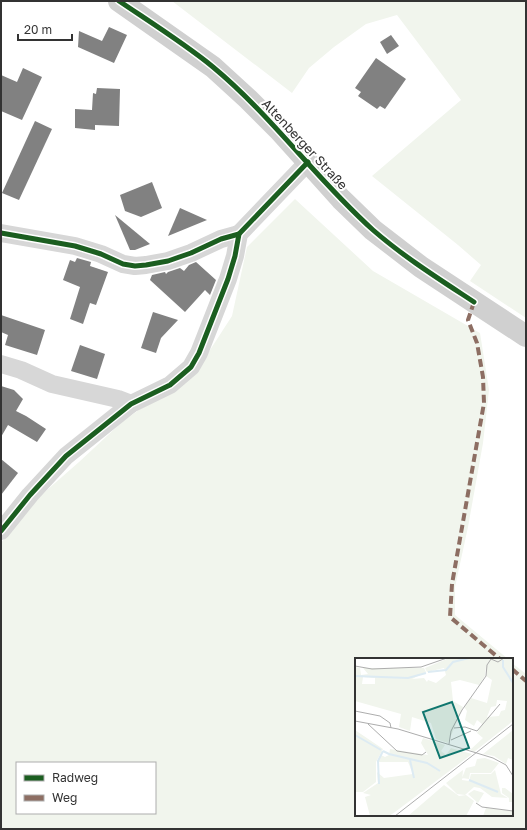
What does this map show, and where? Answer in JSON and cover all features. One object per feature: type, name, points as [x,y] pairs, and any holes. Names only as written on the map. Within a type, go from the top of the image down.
[{"type":"main road","name":"Altenberger Straße","points":[[119,1],[213,67],[279,130],[341,199],[373,230],[421,267],[526,336]]},
{"type":"street","points":[[1,233],[75,246],[101,254],[123,264],[135,266],[168,260],[191,253],[221,239],[239,234],[308,162]]},
{"type":"street","points":[[1,531],[38,486],[66,456],[131,404],[170,385],[191,368],[199,353],[228,279],[235,256],[239,234]]},
{"type":"street","points":[[1,364],[21,370],[52,384],[118,399],[131,404]]},
{"type":"shaded area","points":[[172,1],[526,1],[526,318],[470,281],[481,265],[372,176],[461,100],[397,15],[366,24],[334,47],[309,68],[292,93]]},
{"type":"shaded area","points":[[295,199],[373,271],[480,333],[489,390],[483,443],[468,527],[455,587],[455,615],[507,658],[355,658],[355,816],[513,816],[513,664],[526,674],[526,829],[1,829],[1,543],[31,504],[122,422],[199,367],[232,316],[247,247]]},
{"type":"building","points":[[109,27],[127,35],[114,63],[78,47],[79,31],[102,41]]},
{"type":"building","points":[[391,35],[399,46],[387,54],[380,42]]},
{"type":"building","points":[[376,58],[406,79],[385,109],[380,106],[377,109],[358,96],[361,92],[355,88]]},
{"type":"building","points":[[23,68],[42,77],[22,120],[1,111],[1,75],[17,82]]},
{"type":"building","points":[[97,88],[120,89],[119,126],[95,125],[95,130],[75,128],[75,109],[92,110],[93,93],[96,94]]},
{"type":"building","points":[[35,121],[52,129],[19,200],[2,193]]},
{"type":"building","points":[[152,182],[162,208],[141,217],[125,211],[120,195]]},
{"type":"building","points":[[180,208],[207,220],[168,236]]},
{"type":"building","points":[[115,215],[150,244],[135,250],[130,250]]},
{"type":"building","points":[[77,258],[91,262],[90,266],[108,272],[96,305],[90,303],[83,324],[70,319],[80,287],[63,280],[70,260],[75,262]]},
{"type":"building","points":[[196,262],[216,280],[210,295],[205,290],[185,312],[150,280],[152,275],[165,272],[166,274],[180,268],[184,271],[189,265]]},
{"type":"building","points":[[153,312],[178,320],[161,338],[156,353],[141,348]]},
{"type":"building","points":[[1,315],[45,330],[37,355],[5,345],[8,335],[1,332]]},
{"type":"building","points":[[80,345],[105,354],[97,379],[71,371]]},
{"type":"building","points":[[1,386],[14,390],[23,399],[16,411],[46,429],[37,442],[8,425],[1,437]]},
{"type":"building","points":[[1,459],[18,473],[1,495]]},
{"type":"marked path","points":[[474,302],[468,320],[477,343],[483,377],[484,403],[452,584],[450,617],[499,658]]},
{"type":"marked path","points":[[513,670],[526,681]]},
{"type":"cycle path","points":[[119,1],[213,67],[255,106],[332,190],[373,230],[409,259],[474,302]]},
{"type":"cycle path","points":[[1,531],[30,495],[66,456],[131,404],[170,385],[191,367],[199,353],[228,279],[235,256],[239,234],[308,162]]},
{"type":"cycle path","points":[[1,233],[75,246],[101,254],[123,264],[135,266],[168,261],[191,253],[221,239],[239,234]]}]
